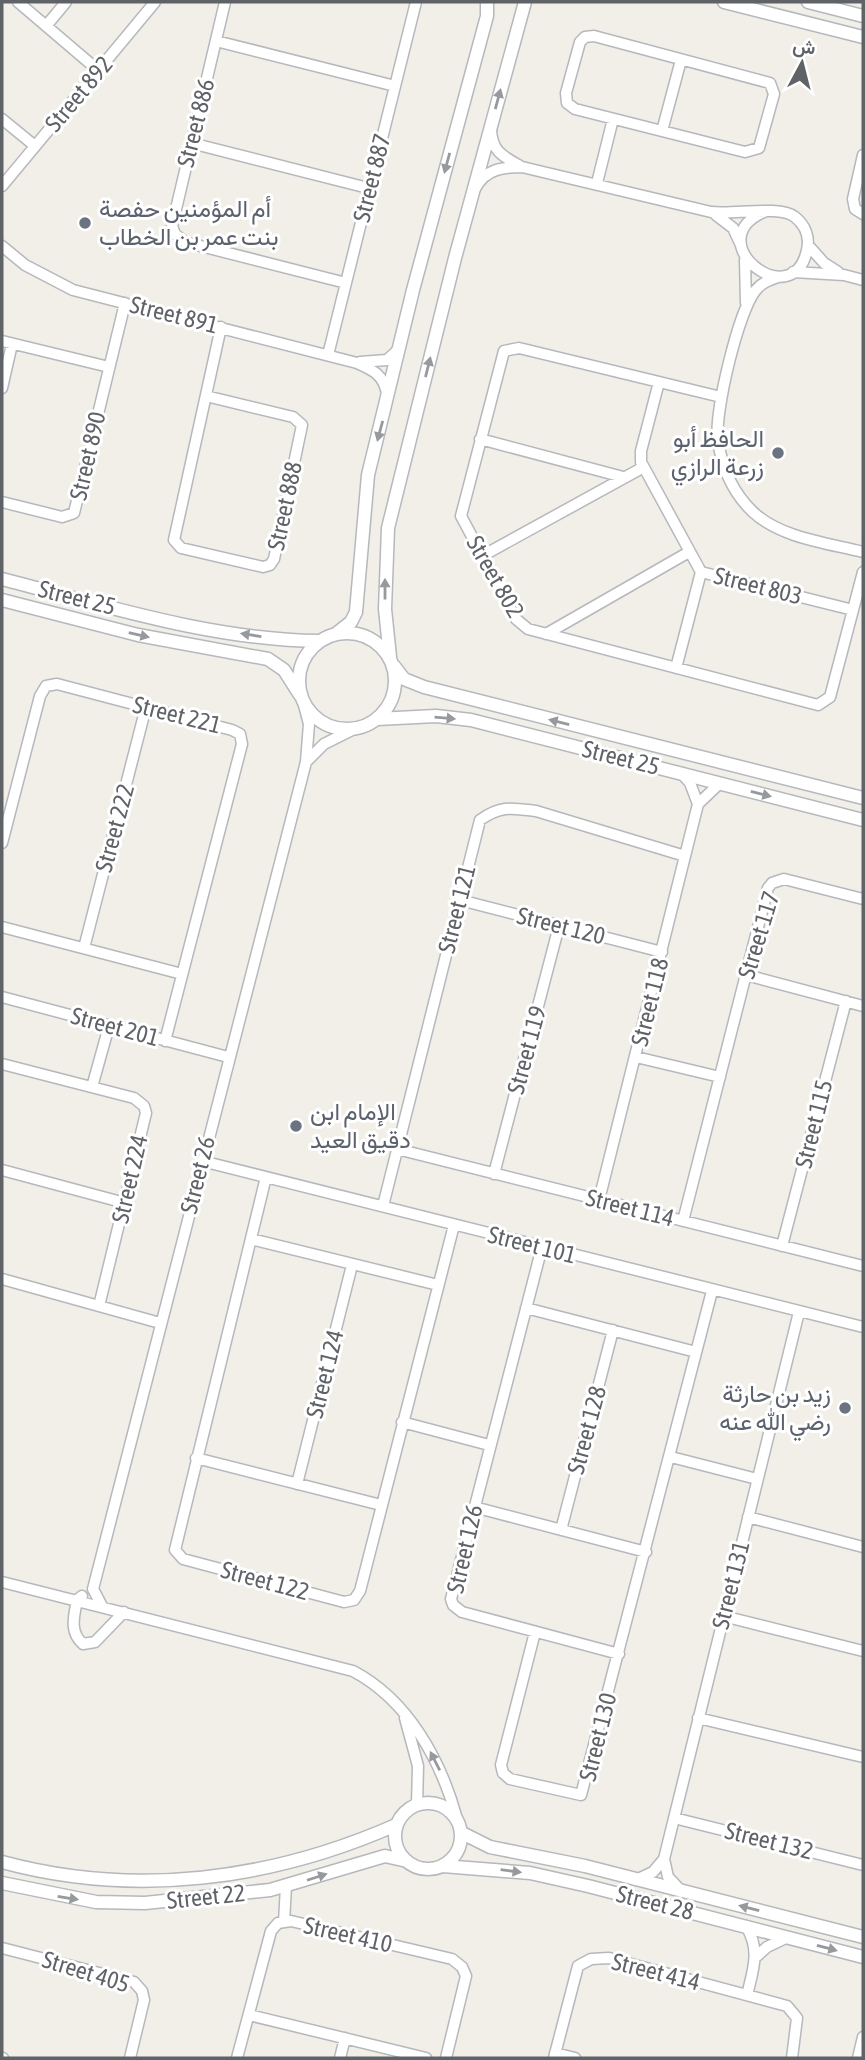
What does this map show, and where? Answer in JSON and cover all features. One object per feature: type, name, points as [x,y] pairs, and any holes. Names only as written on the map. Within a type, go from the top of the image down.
[{"type":"street","points":[[18,2],[100,71]]},
{"type":"street","points":[[46,26],[66,2]]},
{"type":"street","name":"Street 892","points":[[2,186],[155,2]]},
{"type":"street","name":"Street 886","points":[[225,2],[172,226],[175,234],[185,242],[346,283]]},
{"type":"street","name":"Street 887","points":[[328,355],[416,2]]},
{"type":"street","points":[[354,729],[326,724],[302,700],[298,675],[305,656],[319,641],[337,633],[351,622],[356,612],[368,475],[487,16],[487,2]]},
{"type":"street","points":[[306,762],[324,744],[377,719],[394,695],[386,609],[388,528],[472,196],[525,2]]},
{"type":"street","points":[[724,2],[863,37]]},
{"type":"street","points":[[808,2],[861,15]]},
{"type":"street","points":[[838,2],[861,15]]},
{"type":"street","points":[[594,36],[770,83],[774,94],[761,143],[756,151],[745,152],[613,119],[575,109],[567,103],[566,93],[582,39],[594,36]]},
{"type":"street","points":[[216,41],[395,86]]},
{"type":"street","points":[[662,131],[681,60]]},
{"type":"street","points":[[2,119],[35,146]]},
{"type":"street","points":[[597,183],[613,119]]},
{"type":"street","points":[[491,124],[492,143],[500,155],[522,167]]},
{"type":"street","points":[[191,144],[368,188]]},
{"type":"street","points":[[863,155],[853,199],[856,209],[863,214]]},
{"type":"street","points":[[472,196],[488,173],[506,167],[522,167],[711,212],[738,215],[782,211],[796,217],[805,229],[808,245],[806,255],[793,271]]},
{"type":"street","points":[[766,211],[747,225],[743,251],[747,281],[745,311],[721,397],[718,438],[722,462],[734,489],[754,513],[783,531],[863,552]]},
{"type":"street","points":[[711,212],[733,228],[743,251],[758,272],[780,276]]},
{"type":"street","points":[[808,245],[824,263],[844,275]]},
{"type":"street","name":"Street 891","points":[[2,246],[25,265],[73,289],[357,363],[375,371],[385,382],[388,401]]},
{"type":"street","points":[[745,311],[760,285],[793,271],[844,275],[863,280]]},
{"type":"street","name":"Street 890","points":[[2,502],[62,517],[74,513],[125,303]]},
{"type":"street","name":"Street 888","points":[[206,396],[293,416],[302,425],[270,565],[263,567],[181,548],[174,543],[221,327]]},
{"type":"street","points":[[2,388],[7,342],[109,367]]},
{"type":"street","name":"Street 802","points":[[721,397],[519,348],[508,348],[500,357],[461,516],[516,619],[528,629],[545,634],[818,705],[826,703],[830,698],[863,572]]},
{"type":"street","name":"Street 891","points":[[357,363],[387,360],[399,349]]},
{"type":"street","points":[[481,556],[642,468],[641,451],[659,382]]},
{"type":"street","points":[[480,439],[624,477]]},
{"type":"street","name":"Street 803","points":[[642,468],[701,572],[853,610]]},
{"type":"street","points":[[545,634],[690,552]]},
{"type":"street","points":[[676,668],[701,572]]},
{"type":"street","name":"Street 25","points":[[2,579],[184,624],[286,641],[319,641]]},
{"type":"street","points":[[2,587],[94,609],[107,605]]},
{"type":"street","name":"Street 25","points":[[2,600],[138,635],[268,660],[284,670],[302,700]]},
{"type":"street","points":[[337,633],[358,633],[376,642],[392,662]]},
{"type":"street","name":"Street 25","points":[[392,662],[404,679],[424,687],[863,798]]},
{"type":"street","name":"Street 221","points":[[2,843],[40,696],[46,686],[57,684],[232,730],[242,739],[165,1041]]},
{"type":"street","name":"Street 26","points":[[93,1589],[306,762],[309,724],[302,700]]},
{"type":"street","name":"Street 222","points":[[84,948],[146,708]]},
{"type":"street","name":"Street 25","points":[[377,719],[436,716],[471,720],[863,820]]},
{"type":"street","points":[[681,773],[690,783],[698,804],[719,783]]},
{"type":"street","name":"Street 118","points":[[599,1200],[698,804]]},
{"type":"street","name":"Street 121","points":[[383,1206],[480,820],[495,810],[536,811],[685,856]]},
{"type":"street","name":"Street 117","points":[[683,1222],[768,888],[772,883],[792,880],[863,899]]},
{"type":"street","name":"Street 120","points":[[460,900],[662,952]]},
{"type":"street","name":"Street 119","points":[[494,1174],[559,926]]},
{"type":"street","points":[[2,928],[182,974]]},
{"type":"street","points":[[746,975],[863,1006]]},
{"type":"street","name":"Street 201","points":[[2,997],[228,1057]]},
{"type":"street","name":"Street 115","points":[[782,1246],[846,1001]]},
{"type":"street","points":[[92,1087],[109,1026]]},
{"type":"street","points":[[636,1057],[720,1077]]},
{"type":"street","name":"Street 224","points":[[2,1064],[134,1098],[144,1106],[146,1113],[99,1306]]},
{"type":"street","name":"Street 114","points":[[397,1149],[863,1266]]},
{"type":"street","name":"Street 101","points":[[202,1161],[863,1327]]},
{"type":"street","points":[[2,1170],[125,1203]]},
{"type":"street","name":"Street 122","points":[[266,1177],[175,1542],[178,1555],[183,1559],[344,1602],[354,1600],[360,1591],[454,1224]]},
{"type":"street","points":[[251,1239],[438,1285]]},
{"type":"street","name":"Street 126","points":[[542,1247],[451,1591],[453,1605],[462,1612],[619,1654]]},
{"type":"street","name":"Street 124","points":[[298,1484],[352,1265]]},
{"type":"street","points":[[2,1279],[160,1323]]},
{"type":"street","name":"Street 130","points":[[535,1632],[502,1769],[510,1779],[573,1796],[584,1793],[712,1291]]},
{"type":"street","points":[[526,1308],[696,1352]]},
{"type":"street","name":"Street 131","points":[[664,1859],[799,1312]]},
{"type":"street","name":"Street 128","points":[[561,1530],[612,1330]]},
{"type":"street","points":[[402,1422],[489,1445]]},
{"type":"street","points":[[671,1457],[757,1479]]},
{"type":"street","points":[[196,1458],[381,1505]]},
{"type":"street","points":[[474,1507],[646,1552]]},
{"type":"street","points":[[748,1517],[863,1547]]},
{"type":"street","points":[[2,1581],[353,1671],[379,1685],[402,1709],[431,1752],[450,1790],[462,1833],[460,1848],[452,1861],[443,1866],[424,1870],[399,1854],[394,1840],[396,1825],[404,1812],[417,1805],[432,1803],[447,1808],[457,1819]]},
{"type":"street","points":[[77,1600],[93,1589],[102,1606]]},
{"type":"street","points":[[77,1600],[74,1632],[83,1644],[95,1642],[124,1612]]},
{"type":"street","points":[[723,1616],[863,1651]]},
{"type":"street","points":[[402,1709],[418,1766],[417,1805]]},
{"type":"street","points":[[698,1718],[863,1758]]},
{"type":"street","name":"Street 132","points":[[674,1818],[863,1865]]},
{"type":"street","name":"Street 22","points":[[2,1862],[59,1876],[181,1881],[265,1870],[306,1860],[396,1825]]},
{"type":"street","name":"Street 28","points":[[462,1833],[490,1847],[636,1880],[863,1937]]},
{"type":"street","name":"Street 22","points":[[2,1883],[56,1896],[108,1903],[188,1900],[286,1886],[385,1856],[407,1861]]},
{"type":"street","points":[[636,1880],[653,1872],[664,1859]]},
{"type":"street","points":[[664,1859],[668,1877],[682,1892]]},
{"type":"street","name":"Street 28","points":[[443,1866],[530,1873],[863,1957]]},
{"type":"street","points":[[284,1922],[286,1886]]},
{"type":"street","name":"Street 410","points":[[237,2058],[271,1931],[278,1923],[291,1921],[452,1959],[462,1967],[466,1976],[446,2058]]},
{"type":"street","points":[[746,1926],[753,1937],[757,1956],[747,1995]]},
{"type":"street","points":[[757,1956],[767,1947],[788,1937]]},
{"type":"street","name":"Street 405","points":[[2,1948],[134,1982],[142,1991],[144,2000],[130,2058]]},
{"type":"street","name":"Street 414","points":[[555,2056],[578,1966],[591,1959],[609,1958],[787,2006],[797,2018],[792,2058]]},
{"type":"street","points":[[248,2015],[426,2058]]},
{"type":"street","points":[[858,2058],[863,2037]]},
{"type":"street","points":[[340,2058],[345,2038]]},
{"type":"street","points":[[555,2056],[575,2058]]},
{"type":"place","name":"أم المؤمنين حفصة بنت عمر بن الخطاب","points":[[85,223]]},
{"type":"place","name":"الحافظ أبو زرعة الرازي","points":[[778,453]]},
{"type":"place","name":"الإمام ابن دقيق العيد","points":[[296,1126]]},
{"type":"place","name":"زيد بن حارثة رضي الله عنه","points":[[845,1408]]}]
